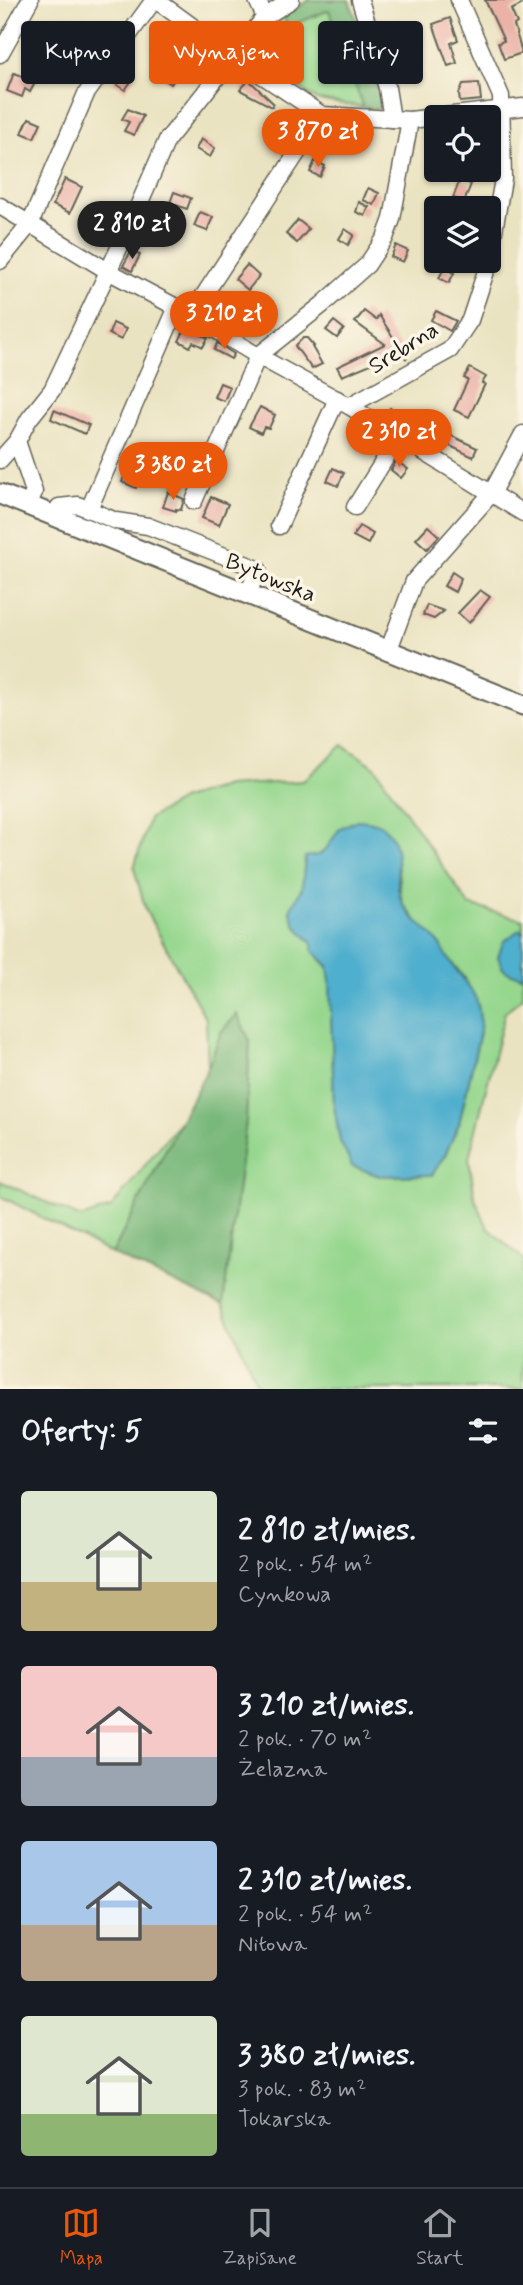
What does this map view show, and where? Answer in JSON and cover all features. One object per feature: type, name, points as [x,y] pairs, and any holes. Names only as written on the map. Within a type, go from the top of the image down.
[{"type":"main road","name":"Bytowska","points":[[0,494],[523,705]]},
{"type":"street","points":[[0,54],[30,0]]},
{"type":"street","points":[[0,261],[30,224],[86,94],[155,0],[184,21]]},
{"type":"street","points":[[257,0],[265,17]]},
{"type":"street","points":[[262,21],[291,0]]},
{"type":"street","points":[[360,0],[387,88],[392,119]]},
{"type":"street","name":"Srebrna","points":[[343,403],[450,350],[470,320],[488,265],[503,179],[502,110],[500,96],[459,0]]},
{"type":"street","points":[[0,460],[17,441],[29,419],[52,390],[167,140],[211,84]]},
{"type":"street","points":[[275,84],[322,115],[410,120],[523,107]]},
{"type":"street","points":[[89,509],[184,311],[322,115]]},
{"type":"street","points":[[194,501],[258,356],[367,265],[385,238],[392,219],[410,120]]},
{"type":"street","points":[[0,206],[108,271],[184,311],[343,403],[523,513]]},
{"type":"street","points":[[279,526],[343,403]]},
{"type":"street","points":[[388,652],[414,581],[491,494],[523,434]]},
{"type":"street","points":[[355,507],[398,438]]},
{"type":"street","points":[[17,441],[34,492],[28,506]]},
{"type":"street","points":[[54,516],[59,507],[78,505],[116,521],[148,526],[258,569],[248,594]]},
{"type":"green space","points":[[309,0],[349,0],[357,21],[333,21],[329,10],[302,21],[285,21],[284,16]]},
{"type":"green space","points":[[329,10],[333,21],[318,21],[318,84],[355,84],[363,107],[317,100],[295,84],[304,84],[302,21]]},
{"type":"green space","points":[[355,84],[377,84],[382,104],[378,109],[363,107]]},
{"type":"green space","points":[[343,745],[375,767],[469,905],[523,920],[523,931],[519,930],[519,976],[523,976],[523,997],[505,1012],[469,1158],[475,1199],[488,1228],[523,1259],[523,1389],[259,1389],[223,1305],[246,1121],[250,1041],[221,1032],[208,1068],[206,1019],[146,911],[134,868],[149,819],[183,799],[227,786],[303,781]],"holes":[[[382,826],[389,834],[396,853],[403,904],[465,978],[480,1032],[459,1124],[445,1155],[432,1175],[379,1176],[352,1166],[340,1141],[334,1106],[328,967],[313,951],[312,943],[296,926],[290,910],[302,888],[305,867],[326,849],[340,828]]]},
{"type":"green space","points":[[237,1014],[250,1041],[246,1121],[223,1305],[112,1254],[208,1068],[221,1032]]},
{"type":"green space","points":[[181,1120],[112,1254],[0,1196],[0,1181],[81,1218],[111,1208]]},
{"type":"water","points":[[357,820],[379,825],[390,834],[396,850],[398,886],[402,902],[439,943],[473,992],[479,1009],[480,1032],[459,1124],[445,1155],[432,1175],[380,1176],[352,1166],[340,1141],[334,1106],[328,966],[313,951],[312,943],[296,926],[290,910],[302,888],[305,857],[319,855],[340,828]]},
{"type":"water","points":[[519,930],[523,931],[523,976],[503,969],[498,957],[503,942]]},
{"type":"building","points":[[485,0],[523,0],[523,4],[511,10],[517,23],[514,25],[522,53],[504,59],[498,43],[504,41]]},
{"type":"building","points":[[450,18],[458,40],[451,43],[457,63],[448,66],[433,24]]},
{"type":"building","points":[[14,73],[21,76],[21,84],[34,84],[30,92],[25,89],[22,97],[7,91]]},
{"type":"building","points":[[479,83],[481,100],[460,102],[459,94],[463,84]]},
{"type":"building","points":[[116,84],[129,84],[125,90]]},
{"type":"building","points":[[245,84],[253,84],[274,104],[272,107],[240,90]]},
{"type":"building","points":[[128,109],[143,116],[134,135],[124,131],[129,122],[122,119]]},
{"type":"building","points":[[29,118],[41,123],[34,138],[22,133]]},
{"type":"building","points":[[338,126],[356,129],[352,150],[335,147]]},
{"type":"building","points":[[201,139],[215,148],[210,157],[196,149]]},
{"type":"building","points":[[315,161],[325,166],[320,177],[310,172]]},
{"type":"building","points":[[65,179],[82,187],[70,213],[53,205]]},
{"type":"building","points":[[459,182],[471,184],[466,196],[454,196]]},
{"type":"building","points":[[368,188],[379,193],[374,205],[363,200]]},
{"type":"building","points":[[174,192],[191,198],[187,209],[170,203]]},
{"type":"building","points":[[359,202],[369,207],[365,216],[356,212]]},
{"type":"building","points":[[200,212],[213,217],[207,231],[194,226]]},
{"type":"building","points":[[298,220],[309,229],[297,243],[286,234]]},
{"type":"building","points":[[345,229],[354,235],[348,245],[339,239]]},
{"type":"building","points":[[396,245],[408,251],[403,262],[391,257]]},
{"type":"building","points":[[131,251],[140,255],[132,271],[123,266]]},
{"type":"building","points":[[247,265],[259,276],[248,290],[235,279]]},
{"type":"building","points":[[442,273],[454,273],[449,283],[439,278]]},
{"type":"building","points":[[232,296],[240,303],[227,319],[218,313]]},
{"type":"building","points":[[364,311],[376,320],[379,315],[407,359],[397,353],[342,376],[337,367],[385,344],[355,322]]},
{"type":"building","points":[[436,311],[456,321],[450,331],[431,320]]},
{"type":"building","points":[[334,321],[344,329],[337,338],[326,330]]},
{"type":"building","points":[[113,323],[126,329],[121,340],[109,334]]},
{"type":"building","points":[[186,327],[208,338],[203,347],[193,342],[190,347],[179,341]]},
{"type":"building","points":[[303,338],[307,338],[314,346],[312,347],[322,364],[312,369],[295,346]]},
{"type":"building","points":[[217,343],[234,354],[231,359],[214,350]]},
{"type":"building","points":[[470,368],[486,377],[469,417],[454,410],[468,380],[464,378]]},
{"type":"building","points":[[220,383],[230,387],[224,401],[214,397]]},
{"type":"building","points":[[260,407],[275,415],[269,428],[264,427],[261,433],[249,427]]},
{"type":"building","points":[[390,408],[401,415],[396,423],[385,416]]},
{"type":"building","points":[[54,410],[89,425],[85,434],[51,419]]},
{"type":"building","points":[[450,435],[477,448],[473,457],[446,444]]},
{"type":"building","points":[[176,451],[190,457],[183,472],[169,467]]},
{"type":"building","points":[[396,461],[408,469],[401,478],[391,470]]},
{"type":"building","points":[[128,466],[143,471],[136,488],[122,482]]},
{"type":"building","points":[[333,468],[344,473],[338,486],[327,481]]},
{"type":"building","points":[[168,492],[184,499],[181,510],[163,507]]},
{"type":"building","points":[[211,497],[228,504],[219,525],[202,518]]},
{"type":"building","points":[[359,526],[373,534],[368,544],[353,536]]},
{"type":"building","points":[[428,526],[439,536],[427,549],[416,539]]},
{"type":"building","points":[[452,572],[461,578],[455,592],[444,586]]},
{"type":"building","points":[[480,590],[490,597],[469,623],[458,613]]},
{"type":"building","points":[[427,605],[444,611],[434,619],[423,615]]}]
